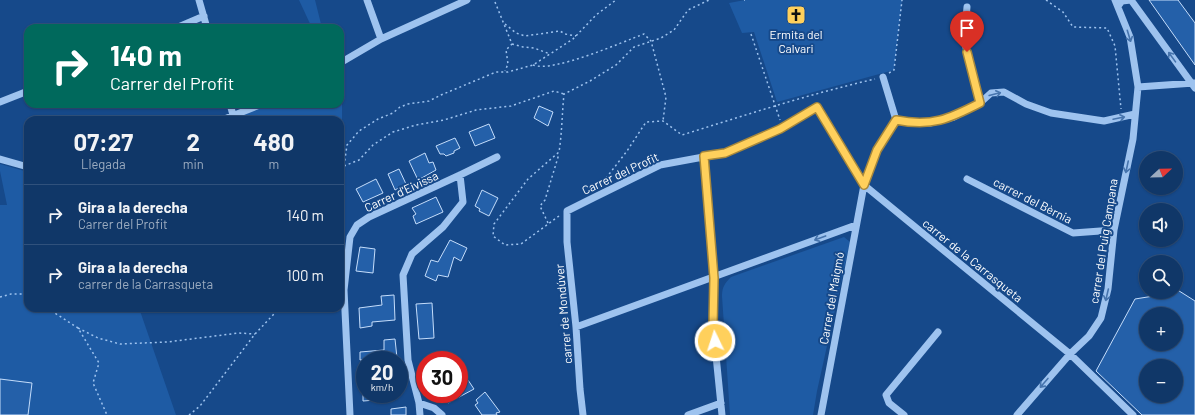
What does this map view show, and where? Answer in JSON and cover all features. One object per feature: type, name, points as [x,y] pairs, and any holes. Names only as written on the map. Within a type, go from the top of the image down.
[{"type":"street","points":[[199,0],[206,24]]},
{"type":"street","points":[[367,0],[381,39]]},
{"type":"street","points":[[344,61],[381,39],[467,0]]},
{"type":"street","points":[[1116,3],[1131,0],[1194,84]]},
{"type":"street","name":"carrer del Puig Campana","points":[[1016,415],[1070,354],[1089,336],[1101,318],[1108,289],[1114,230],[1133,139],[1138,87],[1130,37],[1116,3]]},
{"type":"street","points":[[967,7],[964,40],[980,103]]},
{"type":"street","points":[[185,24],[204,16]]},
{"type":"street","points":[[883,77],[896,120],[910,123],[930,123],[954,117],[980,103],[992,93],[1004,92],[1026,104],[1051,113],[1104,121],[1135,114]]},
{"type":"street","points":[[1138,87],[1194,84]]},
{"type":"street","points":[[0,102],[24,92]]},
{"type":"street","name":"Carrer del Profit","points":[[567,211],[660,165],[725,153],[783,128],[817,107]]},
{"type":"street","name":"carrer de la Carrasqueta","points":[[817,107],[864,185],[1070,354],[1133,415]]},
{"type":"street","points":[[231,108],[233,116],[252,108]]},
{"type":"street","name":"Carrer del Maigmó","points":[[821,415],[864,185],[877,150],[896,120]]},
{"type":"street","points":[[704,156],[714,278],[713,326],[722,415]]},
{"type":"street","name":"Carrer d'Eivissa","points":[[350,415],[344,290],[350,238],[357,225],[369,217],[460,176],[498,157]]},
{"type":"street","points":[[0,159],[24,166]]},
{"type":"street","points":[[416,389],[408,360],[403,275],[412,254],[443,227],[463,202],[460,176]]},
{"type":"street","name":"carrer del Bèrnia","points":[[967,179],[1073,233],[1114,230]]},
{"type":"street","name":"carrer de Mondúver","points":[[567,211],[567,242],[583,415]]},
{"type":"street","points":[[576,328],[856,225]]},
{"type":"street","points":[[904,415],[889,403],[886,395],[938,332]]},
{"type":"street","points":[[420,415],[420,403],[434,408],[442,415]]},
{"type":"street","points":[[688,415],[721,403]]},
{"type":"path","points":[[616,0],[596,15],[573,39],[533,65],[508,72],[496,72],[441,95],[429,102],[404,105],[378,119],[359,131],[347,145],[344,166],[359,160],[373,145],[393,132],[476,110],[511,106],[554,91],[564,94],[590,81],[616,65],[634,47],[661,38],[674,30],[688,10],[709,0]]},
{"type":"path","points":[[592,198],[627,151],[646,122],[663,121],[682,135],[816,93],[883,77],[894,70],[902,0]]},
{"type":"path","points":[[1046,0],[1064,12],[1073,27],[1107,28],[1115,46],[1122,117]]},
{"type":"path","points":[[495,2],[512,44]]},
{"type":"path","points":[[505,24],[507,24],[516,33],[525,36],[560,31],[565,34],[576,36]]},
{"type":"path","points":[[533,65],[537,67],[562,65],[644,34],[651,41],[666,97],[663,121]]},
{"type":"path","points":[[751,34],[783,128]]},
{"type":"path","points":[[512,44],[534,48],[550,54]]},
{"type":"path","points":[[504,72],[508,64],[506,50],[512,44]]},
{"type":"path","points":[[548,223],[540,206],[545,200],[559,152],[563,128],[562,111],[564,94]]},
{"type":"path","points":[[559,152],[528,179],[494,224],[493,236],[505,245],[521,244],[548,223],[567,211]]},
{"type":"path","points":[[0,297],[11,294],[24,294]]},
{"type":"path","points":[[53,312],[78,328],[98,338],[120,344],[167,342],[239,333],[255,334]]},
{"type":"path","points":[[189,415],[200,406],[255,334],[275,312]]},
{"type":"path","points":[[78,328],[99,363],[93,383],[107,415]]},
{"type":"shaded area","points":[[299,0],[315,0],[321,24],[310,24]]},
{"type":"shaded area","points":[[745,0],[902,0],[894,70],[777,102],[754,32],[742,33],[729,3]]},
{"type":"shaded area","points":[[255,108],[342,108],[342,116],[236,116]]},
{"type":"shaded area","points":[[0,164],[24,171],[24,312],[140,312],[176,415],[0,415],[0,205],[7,205]]},
{"type":"shaded area","points":[[844,237],[850,242],[813,415],[730,415],[722,296],[723,288],[726,283],[731,277]]},
{"type":"building","points":[[1149,0],[1178,0],[1195,23],[1195,65]]},
{"type":"building","points":[[539,106],[553,112],[548,126],[534,118]]},
{"type":"building","points":[[489,124],[495,138],[475,146],[469,132]]},
{"type":"building","points":[[455,138],[460,148],[454,151],[454,153],[446,156],[444,154],[440,154],[436,146]]},
{"type":"building","points":[[425,153],[429,163],[433,162],[436,170],[418,180],[409,161]]},
{"type":"building","points":[[399,169],[406,184],[395,190],[388,174]]},
{"type":"building","points":[[376,179],[383,193],[363,202],[356,189]]},
{"type":"building","points":[[482,190],[498,198],[489,216],[479,211],[480,209],[475,206]]},
{"type":"building","points":[[436,197],[443,212],[416,224],[413,216],[416,214],[412,208]]},
{"type":"building","points":[[450,240],[467,248],[461,261],[454,257],[448,277],[438,275],[436,281],[425,276],[431,260],[438,262]]},
{"type":"building","points":[[360,247],[375,249],[373,273],[356,271]]},
{"type":"building","points":[[1183,293],[1195,301],[1195,415],[1142,415],[1096,371],[1135,299],[1183,299]]},
{"type":"building","points":[[394,295],[395,320],[372,322],[372,326],[360,328],[359,308],[382,305],[381,296]]},
{"type":"building","points":[[432,303],[434,338],[419,339],[416,304]]},
{"type":"building","points":[[395,339],[396,351],[372,351],[384,350],[384,340]]},
{"type":"building","points":[[0,379],[32,383],[28,415],[0,415]]},
{"type":"building","points":[[468,380],[474,389],[468,392]]},
{"type":"building","points":[[485,392],[500,412],[496,413],[497,415],[482,415],[475,405],[478,403],[476,400]]},
{"type":"building","points":[[406,407],[406,415],[391,415],[391,409]]},
{"type":"place","name":"Ermita del Calvari","points":[[796,15]]},
{"type":"route","points":[[715,341],[713,326],[714,278],[704,156],[725,153],[780,129],[817,107],[864,185],[877,150],[896,120],[910,123],[930,123],[954,117],[980,103],[967,52]]}]
